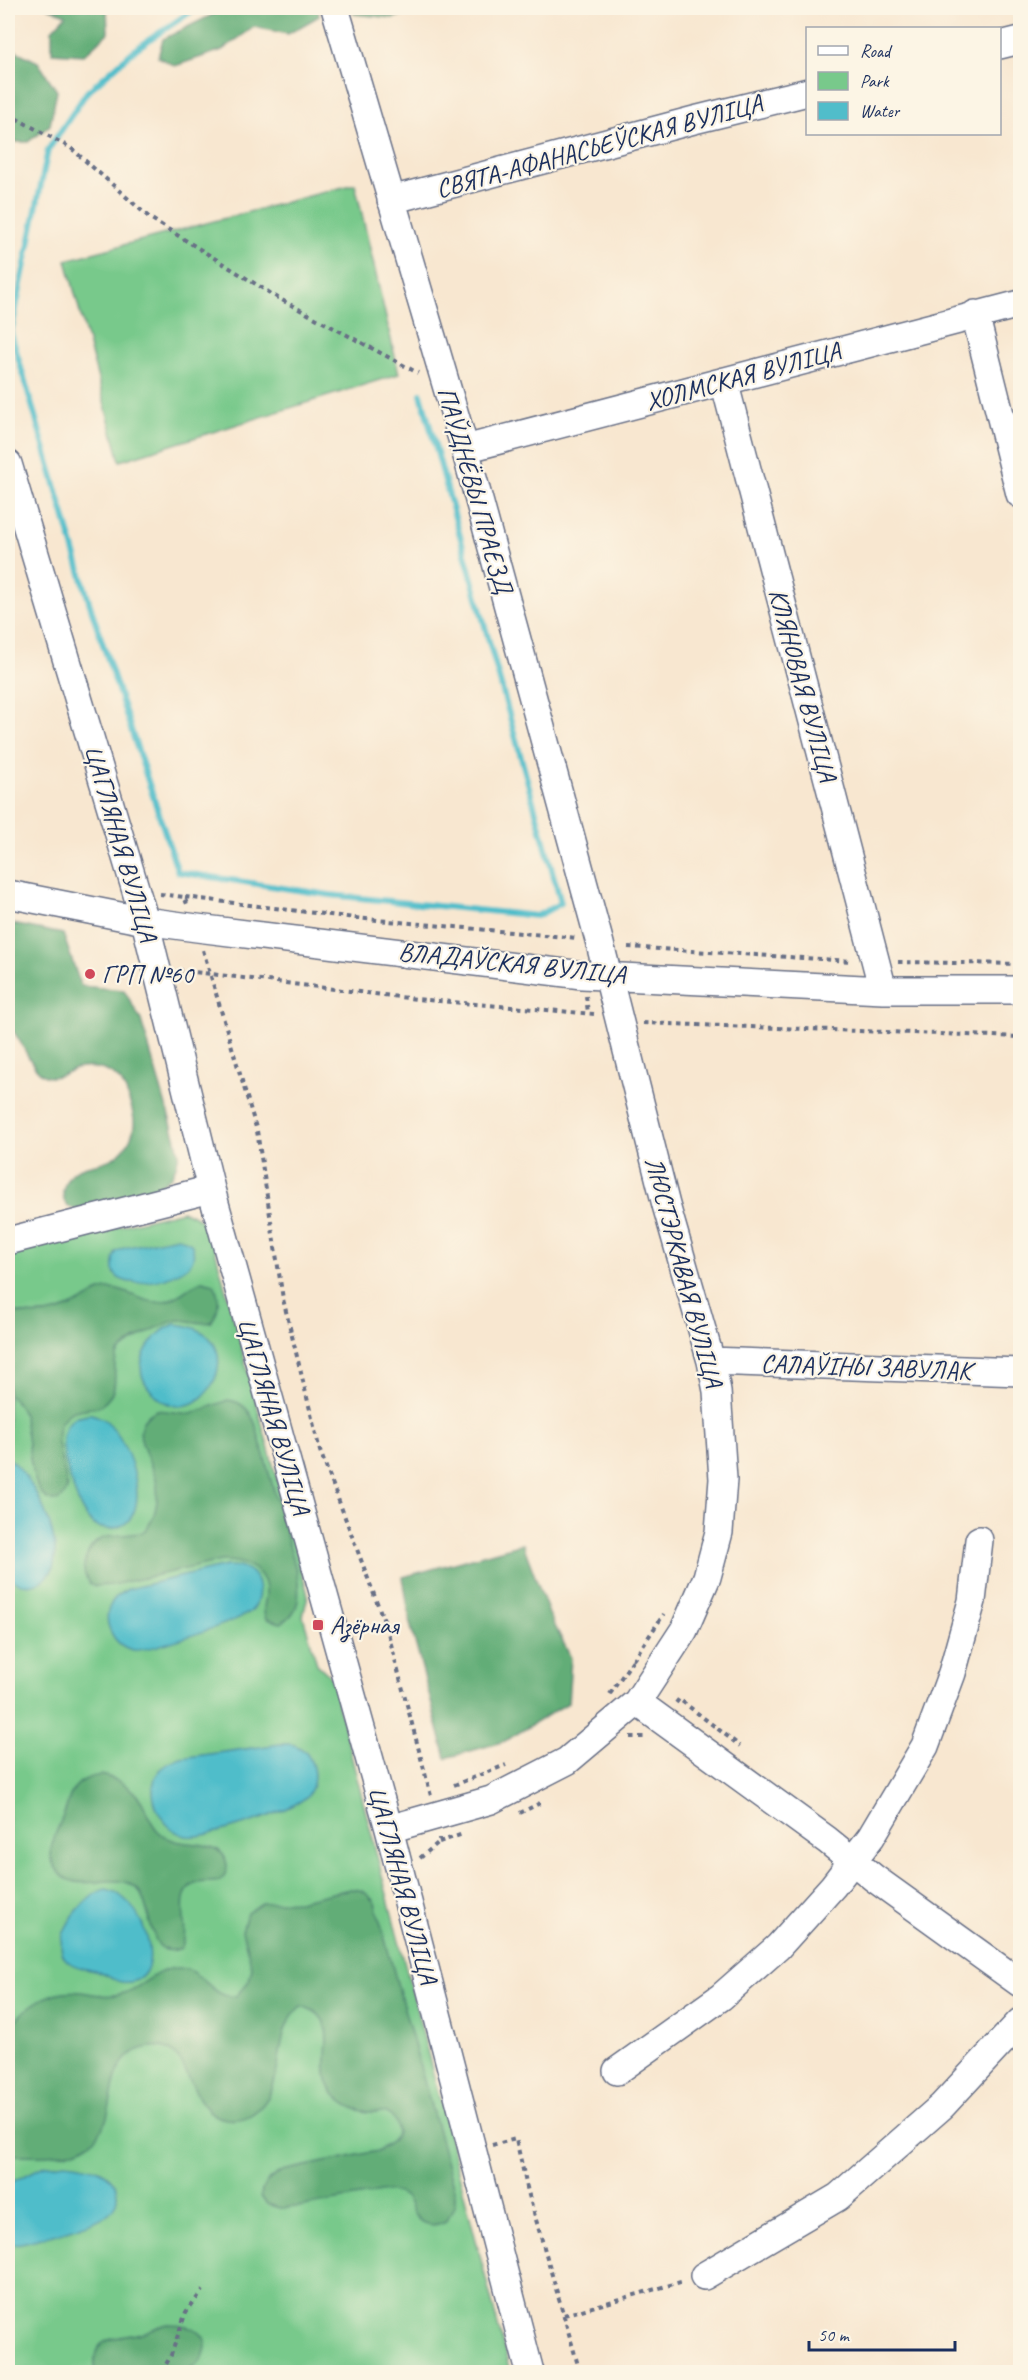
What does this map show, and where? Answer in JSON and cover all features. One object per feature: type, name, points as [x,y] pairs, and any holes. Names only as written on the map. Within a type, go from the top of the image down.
[{"type":"street","name":"ПАЎДНЁВЫ ПРАЕЗД","points":[[335,8],[465,449],[608,975]]},
{"type":"street","points":[[1001,45],[1020,40]]},
{"type":"street","name":"СВЯТА-АФАНАСЬЕЎСКАЯ ВУЛІЦА","points":[[391,200],[806,92]]},
{"type":"street","name":"ХОЛМСКАЯ ВУЛІЦА","points":[[465,449],[1020,304]]},
{"type":"street","points":[[975,314],[1020,494]]},
{"type":"street","name":"КЛЯНОВАЯ ВУЛІЦА","points":[[724,381],[883,990]]},
{"type":"street","name":"ЦАГЛЯНАЯ ВУЛІЦА","points":[[8,464],[18,532],[145,921],[211,1189],[389,1830],[530,2373]]},
{"type":"street","name":"ВЛАДАЎСКАЯ ВУЛІЦА","points":[[8,894],[145,921],[582,975],[883,990],[1020,990]]},
{"type":"street","name":"ЛЮСТЭРКАВАЯ ВУЛІЦА","points":[[389,1830],[491,1800],[567,1761],[637,1702],[684,1630],[707,1577],[719,1532],[723,1479],[717,1391],[711,1361],[666,1205],[633,1018],[608,975]]},
{"type":"street","points":[[8,1241],[211,1189]]},
{"type":"street","name":"САЛАЎІНЫ ЗАВУЛАК","points":[[711,1361],[1020,1372]]},
{"type":"street","points":[[617,2071],[721,1997],[778,1947],[853,1862],[871,1837],[925,1746],[952,1673],[972,1601],[979,1540]]},
{"type":"street","points":[[637,1702],[827,1839],[874,1878],[1020,1983]]},
{"type":"street","points":[[704,2276],[838,2197],[942,2106],[1020,2022]]},
{"type":"path","points":[[8,114],[71,148],[150,218],[268,292],[368,344],[448,390]]},
{"type":"path","points":[[135,890],[355,918],[599,940],[628,947],[875,962],[1020,964]]},
{"type":"path","points":[[184,897],[196,928],[258,1131],[283,1299],[320,1451],[387,1629],[436,1816],[439,1842],[414,1863]]},
{"type":"path","points":[[628,947],[637,976]]},
{"type":"path","points":[[156,967],[416,999],[633,1018],[1020,1037]]},
{"type":"path","points":[[633,1018],[643,1034]]},
{"type":"path","points":[[484,2148],[516,2139],[528,2192],[580,2373]]},
{"type":"path","points":[[564,2315],[704,2276]]},
{"type":"path","points":[[162,2373],[186,2312],[203,2290]]},
{"type":"green space","points":[[48,8],[107,8],[108,33],[84,55],[52,53],[52,30],[66,15]]},
{"type":"green space","points":[[226,8],[318,8],[319,16],[288,34],[254,27],[222,50],[175,66],[158,57],[163,39]]},
{"type":"green space","points":[[351,8],[424,8],[394,18],[354,14]]},
{"type":"green space","points":[[16,51],[38,62],[57,91],[50,125],[28,142],[8,142],[8,55]]},
{"type":"green space","points":[[355,184],[399,374],[120,461],[66,260]]},
{"type":"green space","points":[[8,923],[63,934],[81,986],[124,990],[141,1020],[179,1154],[171,1177],[148,1195],[83,1210],[72,1208],[65,1203],[63,1191],[71,1174],[109,1160],[126,1146],[133,1129],[133,1113],[124,1086],[107,1071],[83,1068],[49,1077],[39,1072],[30,1060],[8,1025]]},
{"type":"green space","points":[[183,1211],[195,1216],[204,1224],[214,1246],[308,1595],[303,1616],[317,1664],[331,1677],[510,2372],[8,2372],[8,1253]]},
{"type":"green space","points":[[202,1281],[214,1284],[217,1294],[217,1309],[211,1322],[173,1321],[135,1340],[117,1356],[114,1389],[108,1399],[99,1406],[72,1412],[61,1422],[58,1440],[67,1489],[59,1500],[45,1498],[34,1477],[22,1412],[8,1394],[8,1310],[26,1314],[53,1313],[100,1291],[110,1289],[157,1302],[170,1300]]},
{"type":"green space","points":[[228,1400],[245,1407],[255,1423],[297,1573],[299,1595],[292,1614],[281,1623],[266,1619],[264,1609],[266,1586],[263,1579],[252,1568],[237,1562],[221,1561],[112,1585],[95,1586],[89,1583],[85,1575],[84,1564],[89,1550],[95,1543],[109,1536],[143,1532],[155,1512],[157,1486],[141,1438],[140,1430],[143,1422],[157,1410],[191,1414]]},
{"type":"green space","points":[[523,1544],[549,1614],[571,1658],[568,1703],[505,1741],[446,1758],[411,1627],[403,1577]]},
{"type":"green space","points":[[101,1775],[119,1781],[134,1792],[142,1802],[155,1828],[165,1836],[179,1842],[214,1848],[225,1858],[226,1872],[219,1881],[195,1884],[188,1889],[183,1904],[185,1932],[181,1948],[170,1951],[162,1948],[156,1941],[143,1899],[139,1891],[130,1884],[120,1881],[76,1882],[66,1879],[53,1863],[51,1855],[53,1841],[70,1796],[76,1786],[84,1780]]},
{"type":"green space","points":[[350,1889],[364,1892],[375,1903],[455,2193],[455,2204],[447,2220],[434,2225],[425,2223],[417,2218],[405,2197],[399,2193],[387,2191],[298,2207],[279,2208],[267,2204],[261,2197],[265,2184],[282,2171],[377,2151],[389,2144],[397,2133],[396,2124],[388,2114],[358,2110],[336,2096],[329,2084],[326,2072],[327,2033],[324,2021],[316,2012],[301,2006],[291,2017],[285,2031],[271,2090],[264,2103],[249,2116],[240,2119],[226,2119],[212,2114],[203,2104],[175,2054],[164,2048],[150,2047],[133,2053],[122,2063],[116,2076],[106,2120],[99,2134],[88,2144],[59,2154],[8,2155],[8,2031],[30,2007],[48,1996],[59,1993],[121,1994],[156,1974],[176,1968],[193,1972],[220,1993],[236,1996],[249,1981],[252,1967],[242,1931],[247,1913],[262,1903],[298,1901]]},
{"type":"green space","points":[[168,2324],[189,2326],[203,2337],[206,2347],[204,2353],[193,2366],[179,2371],[156,2374],[96,2372],[97,2351],[107,2340],[141,2333]]},
{"type":"water","points":[[178,1237],[191,1243],[194,1254],[187,1267],[177,1273],[139,1283],[127,1282],[118,1277],[113,1270],[116,1252],[124,1248]]},
{"type":"water","points":[[175,1324],[201,1332],[215,1346],[218,1364],[213,1382],[202,1397],[185,1405],[167,1403],[148,1387],[141,1368],[146,1350],[152,1342],[166,1328]]},
{"type":"water","points":[[92,1414],[105,1420],[114,1430],[131,1462],[136,1480],[137,1498],[133,1513],[124,1524],[109,1529],[91,1523],[84,1513],[66,1465],[64,1453],[63,1441],[70,1422],[78,1416]]},
{"type":"water","points":[[8,1458],[19,1468],[41,1502],[54,1544],[54,1562],[48,1576],[33,1584],[25,1585],[8,1576]]},
{"type":"water","points":[[226,1566],[246,1569],[255,1577],[259,1592],[257,1602],[251,1611],[194,1635],[142,1649],[127,1648],[111,1633],[108,1611],[114,1599],[128,1589]]},
{"type":"water","points":[[281,1744],[293,1745],[301,1749],[313,1768],[311,1790],[299,1802],[249,1823],[196,1836],[186,1836],[177,1832],[163,1819],[154,1801],[153,1791],[158,1773],[168,1764],[181,1758]]},
{"type":"water","points":[[106,1889],[120,1895],[132,1908],[142,1923],[148,1940],[149,1957],[146,1971],[137,1980],[122,1982],[116,1980],[74,1965],[63,1955],[61,1945],[70,1921],[87,1900]]},
{"type":"water","points":[[65,2163],[91,2167],[107,2174],[116,2188],[116,2203],[112,2210],[102,2218],[76,2228],[8,2245],[8,2184],[44,2166]]},
{"type":"waterway","points":[[196,8],[137,48],[87,92],[48,150],[11,333],[90,605],[178,872],[330,895],[537,916],[561,903],[421,394]]},
{"type":"place","name":"ГРП №60","points":[[90,974]]},
{"type":"place","name":"Азёрная","points":[[318,1625]]}]
